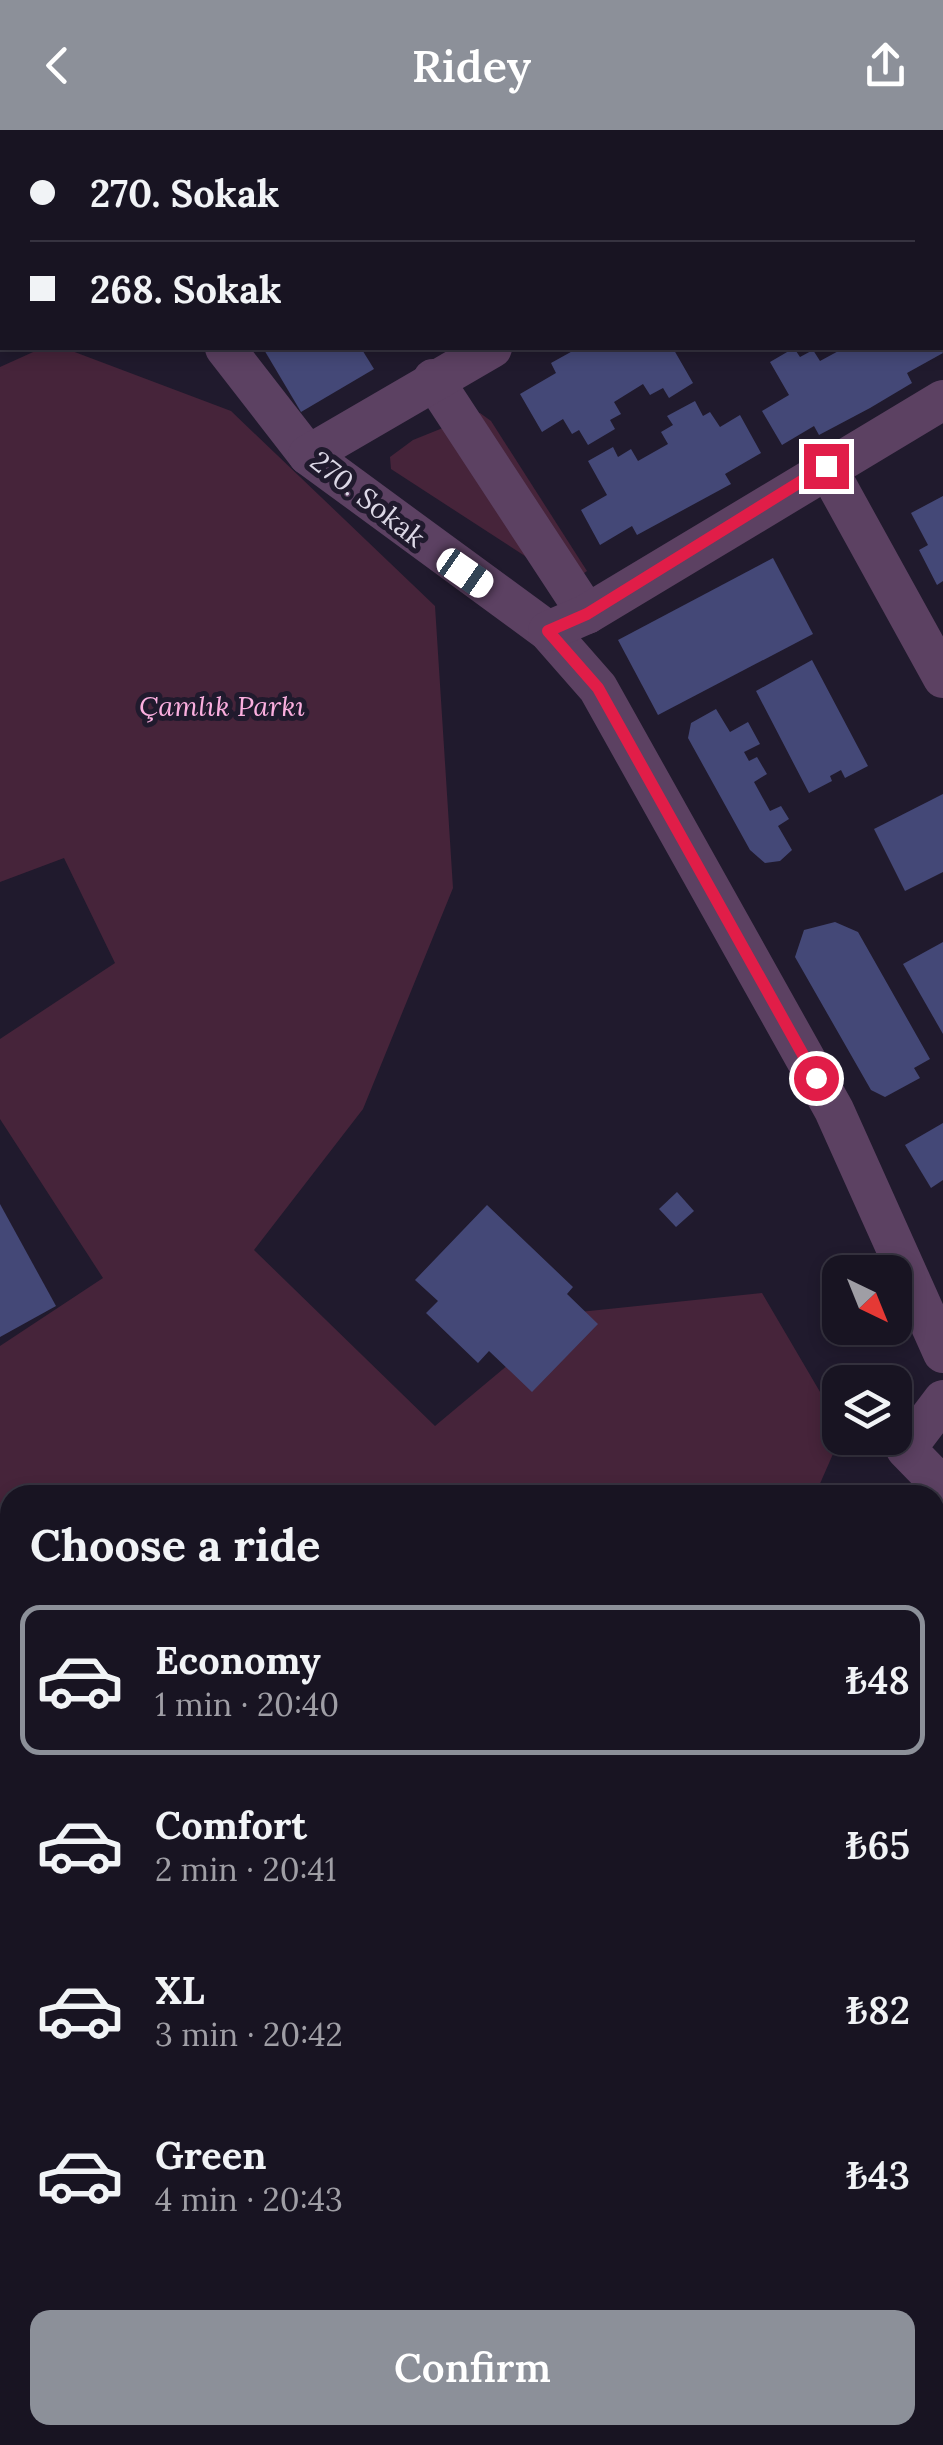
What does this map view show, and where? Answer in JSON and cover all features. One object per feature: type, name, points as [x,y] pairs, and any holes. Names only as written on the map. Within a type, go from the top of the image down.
[{"type":"street","name":"270. Sokak","points":[[227,350],[308,455],[548,631],[598,688],[834,1110],[943,1353]]},
{"type":"street","points":[[308,455],[488,350]]},
{"type":"street","points":[[433,379],[587,614]]},
{"type":"street","points":[[548,631],[587,614],[826,466],[943,400]]},
{"type":"street","points":[[826,466],[943,678]]},
{"type":"street","points":[[941,1485],[906,1449],[943,1400]]},
{"type":"green space","name":"Çamlık Parkı","points":[[38,350],[69,350],[231,411],[435,606],[453,888],[363,1109],[254,1250],[435,1426],[570,1313],[762,1293],[822,1395],[822,1455],[833,1455],[819,1485],[0,1485],[0,1346],[103,1278],[0,1119],[0,1039],[115,963],[64,858],[0,882],[0,367]]},
{"type":"green space","points":[[480,413],[491,421],[587,571],[568,584],[391,469],[390,457],[413,440]]},
{"type":"building","points":[[264,350],[362,350],[374,369],[301,412]]},
{"type":"building","points":[[574,350],[674,350],[693,383],[669,398],[663,388],[650,395],[643,384],[614,402],[621,414],[610,420],[615,429],[588,445],[579,430],[572,434],[563,419],[542,432],[520,394],[556,373],[551,363]]},
{"type":"building","points":[[791,350],[800,357],[813,350],[820,361],[840,350],[943,353],[907,373],[912,383],[870,408],[819,435],[814,426],[782,445],[762,411],[789,395],[770,362]]},
{"type":"building","points":[[695,401],[703,416],[710,412],[720,427],[740,415],[761,453],[725,474],[731,484],[637,535],[632,526],[600,545],[581,510],[607,495],[588,461],[613,447],[618,457],[631,449],[638,461],[668,444],[661,432],[673,425],[667,416]]},
{"type":"building","points":[[943,496],[943,581],[937,585],[919,550],[928,545],[911,513]]},
{"type":"building","points":[[773,558],[813,634],[658,715],[618,640]]},
{"type":"building","points":[[812,660],[868,766],[845,778],[841,770],[830,776],[832,781],[809,793],[756,691]]},
{"type":"building","points":[[716,709],[730,732],[748,722],[760,744],[744,752],[749,761],[757,757],[767,774],[754,782],[770,811],[781,806],[789,819],[778,826],[792,850],[780,861],[765,863],[750,850],[688,738],[691,723]]},
{"type":"building","points":[[943,794],[943,872],[905,891],[874,829]]},
{"type":"building","points":[[835,922],[858,932],[930,1059],[914,1068],[920,1078],[885,1097],[871,1090],[795,957],[804,930]]},
{"type":"building","points":[[943,942],[943,1034],[903,964]]},
{"type":"building","points":[[943,1123],[943,1180],[931,1188],[905,1145]]},
{"type":"building","points":[[677,1192],[694,1211],[676,1227],[659,1209]]},
{"type":"building","points":[[0,1204],[56,1306],[0,1337]]},
{"type":"building","points":[[487,1205],[573,1287],[567,1294],[598,1324],[532,1392],[489,1351],[478,1363],[426,1313],[438,1301],[415,1280]]},
{"type":"route","points":[[816,1078],[598,688],[548,631],[587,614],[826,466]]}]
